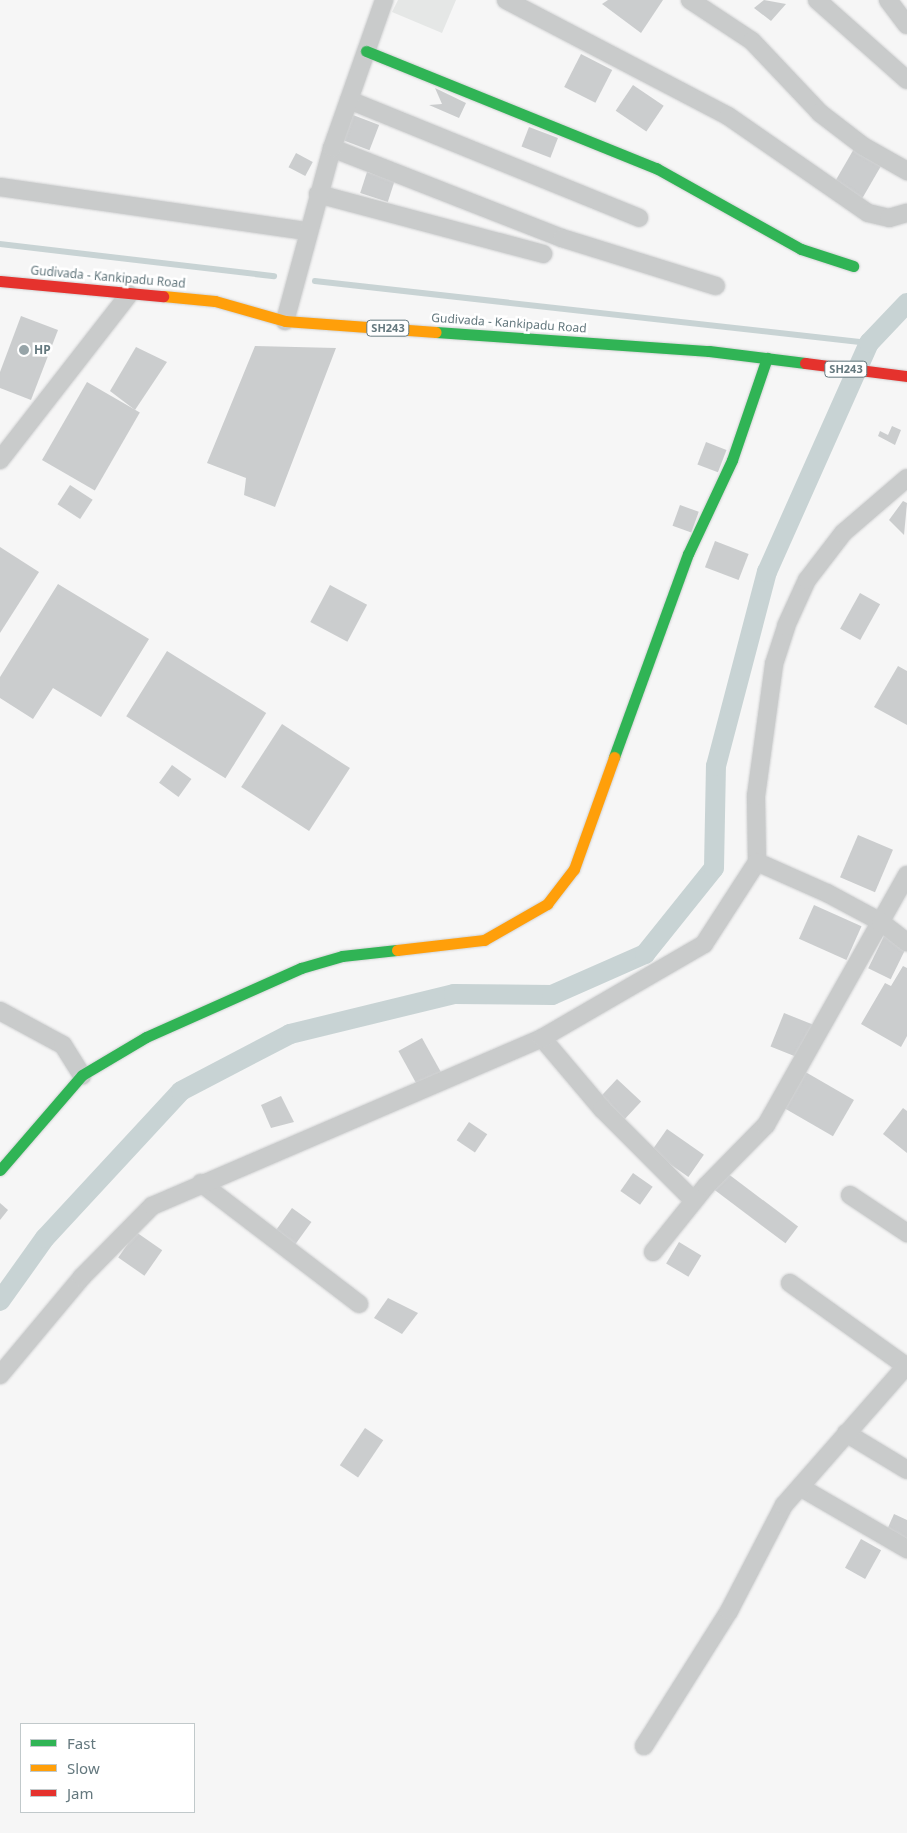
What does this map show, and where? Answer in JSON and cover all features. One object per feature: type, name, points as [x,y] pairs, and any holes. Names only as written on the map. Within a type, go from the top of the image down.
[{"type":"street","points":[[285,321],[307,231],[332,148],[384,0]]},
{"type":"street","points":[[506,0],[728,116],[868,213],[889,218],[907,213]]},
{"type":"street","points":[[690,0],[752,41],[820,113],[863,146],[907,171]]},
{"type":"street","points":[[817,0],[907,80]]},
{"type":"street","points":[[888,0],[907,25]]},
{"type":"street","points":[[366,51],[656,168],[801,249],[853,266]]},
{"type":"street","points":[[349,100],[639,218]]},
{"type":"street","points":[[332,148],[562,238],[716,286]]},
{"type":"street","points":[[0,188],[307,231]]},
{"type":"street","points":[[318,194],[543,254]]},
{"type":"street","name":"Gudivada - Kankipadu Road","points":[[0,281],[215,301],[285,321],[767,358],[903,376]]},
{"type":"street","points":[[0,460],[128,294]]},
{"type":"street","points":[[0,1170],[82,1075],[146,1037],[301,968],[342,956],[484,940],[513,928],[547,904],[574,869],[688,554],[732,460],[767,358]]},
{"type":"street","points":[[0,1375],[82,1277],[152,1206],[201,1183],[542,1038],[704,944],[757,862],[756,796],[774,664],[786,626],[807,580],[843,533],[907,478]]},
{"type":"street","points":[[757,862],[881,922],[907,942]]},
{"type":"street","points":[[653,1252],[694,1201],[766,1125],[907,875]]},
{"type":"street","points":[[0,1011],[63,1045],[82,1075]]},
{"type":"street","points":[[542,1038],[602,1109],[694,1201]]},
{"type":"street","points":[[201,1183],[359,1304]]},
{"type":"street","points":[[850,1195],[907,1233]]},
{"type":"street","points":[[644,1746],[729,1611],[784,1505],[906,1366],[790,1283]]},
{"type":"street","points":[[846,1433],[907,1470]]},
{"type":"street","points":[[800,1487],[907,1549]]},
{"type":"shaded area","points":[[398,0],[456,0],[442,33],[392,12]]},
{"type":"building","points":[[608,0],[663,0],[641,33],[602,4]]},
{"type":"building","points":[[764,0],[786,4],[771,21],[754,8]]},
{"type":"building","points":[[581,54],[612,70],[595,103],[564,87]]},
{"type":"building","points":[[633,85],[664,106],[646,131],[616,111]]},
{"type":"building","points":[[435,88],[466,103],[459,118],[429,105],[442,104]]},
{"type":"building","points":[[353,115],[379,125],[369,150],[343,140]]},
{"type":"building","points":[[529,127],[558,138],[550,158],[521,147]]},
{"type":"building","points":[[855,147],[883,163],[861,201],[833,185]]},
{"type":"building","points":[[296,153],[313,162],[305,176],[288,167]]},
{"type":"building","points":[[367,172],[395,181],[388,202],[360,193]]},
{"type":"building","points":[[21,316],[58,330],[31,400],[0,388],[0,372]]},
{"type":"building","points":[[255,346],[336,348],[275,507],[244,495],[246,478],[207,463]]},
{"type":"building","points":[[136,347],[167,362],[135,410],[110,391]]},
{"type":"building","points":[[87,382],[140,412],[95,490],[42,460]]},
{"type":"building","points":[[892,426],[901,430],[895,445],[878,436],[880,431],[888,435]]},
{"type":"building","points":[[706,442],[727,450],[718,472],[697,464]]},
{"type":"building","points":[[70,485],[93,500],[80,519],[57,504]]},
{"type":"building","points":[[903,501],[907,503],[904,535],[889,520]]},
{"type":"building","points":[[680,505],[699,512],[691,533],[672,526]]},
{"type":"building","points":[[715,541],[749,554],[739,580],[705,567]]},
{"type":"building","points":[[0,547],[39,572],[0,633]]},
{"type":"building","points":[[58,584],[149,639],[101,717],[53,688],[33,719],[0,698],[0,677]]},
{"type":"building","points":[[330,585],[367,605],[347,642],[310,622]]},
{"type":"building","points":[[860,593],[880,604],[860,640],[840,629]]},
{"type":"building","points":[[167,651],[266,713],[225,778],[126,716]]},
{"type":"building","points":[[898,666],[907,671],[907,725],[874,707]]},
{"type":"building","points":[[282,724],[350,768],[309,831],[241,787]]},
{"type":"building","points":[[172,765],[191,779],[178,797],[159,783]]},
{"type":"building","points":[[858,835],[893,850],[875,892],[840,877]]},
{"type":"building","points":[[814,905],[862,926],[846,960],[799,939]]},
{"type":"building","points":[[884,936],[906,947],[891,979],[868,968]]},
{"type":"building","points":[[903,966],[907,968],[907,1036],[901,1047],[861,1024],[885,983],[891,986]]},
{"type":"building","points":[[784,1013],[813,1025],[799,1058],[771,1046]]},
{"type":"building","points":[[422,1038],[441,1072],[417,1085],[398,1051]]},
{"type":"building","points":[[802,1070],[854,1100],[833,1136],[781,1106]]},
{"type":"building","points":[[617,1079],[641,1102],[621,1123],[597,1101]]},
{"type":"building","points":[[281,1096],[294,1122],[271,1128],[261,1105]]},
{"type":"building","points":[[903,1108],[907,1111],[907,1153],[883,1134]]},
{"type":"building","points":[[469,1122],[487,1134],[475,1153],[457,1140]]},
{"type":"building","points":[[667,1129],[704,1155],[688,1177],[652,1151]]},
{"type":"building","points":[[633,1173],[653,1187],[640,1205],[620,1191]]},
{"type":"building","points":[[727,1173],[798,1227],[785,1243],[714,1190]]},
{"type":"building","points":[[0,1203],[8,1210],[0,1220]]},
{"type":"building","points":[[292,1208],[311,1222],[293,1248],[273,1234]]},
{"type":"building","points":[[136,1232],[162,1250],[144,1276],[118,1257]]},
{"type":"building","points":[[679,1242],[701,1255],[688,1277],[666,1263]]},
{"type":"building","points":[[388,1298],[418,1313],[402,1334],[374,1318]]},
{"type":"building","points":[[365,1428],[383,1440],[358,1478],[340,1465]]},
{"type":"building","points":[[894,1514],[907,1520],[907,1544],[886,1532]]},
{"type":"building","points":[[861,1539],[881,1550],[865,1579],[845,1568]]},
{"type":"waterway","points":[[0,244],[274,276]]},
{"type":"waterway","points":[[315,281],[869,343]]},
{"type":"waterway","points":[[0,1301],[45,1238],[181,1091],[290,1034],[454,994],[552,995],[645,954],[714,868],[716,766],[767,572],[869,343],[907,303]]},
{"type":"traffic: fast","points":[[366,51],[656,168],[801,249],[853,266]]},
{"type":"traffic: fast","points":[[436,332],[709,351],[805,363]]},
{"type":"traffic: fast","points":[[614,757],[688,554],[732,460],[767,358]]},
{"type":"traffic: fast","points":[[0,1170],[82,1075],[146,1037],[301,968],[342,956],[397,950]]},
{"type":"traffic: slow","points":[[163,296],[215,301],[285,321],[436,332]]},
{"type":"traffic: slow","points":[[397,950],[484,940],[547,904],[574,869],[614,757]]},
{"type":"traffic: jam","points":[[0,281],[163,296]]},
{"type":"traffic: jam","points":[[805,363],[907,376]]},
{"type":"place","name":"HP","points":[[24,350]]}]
